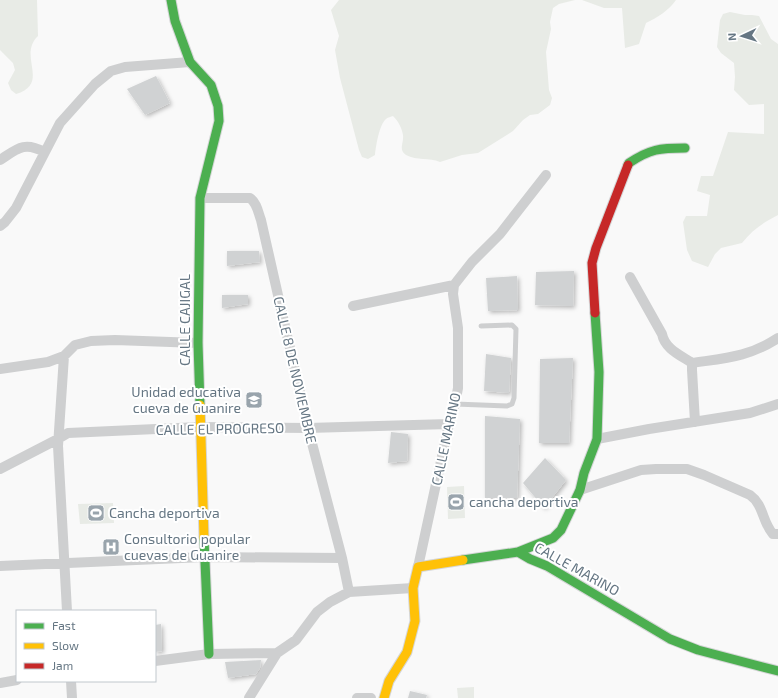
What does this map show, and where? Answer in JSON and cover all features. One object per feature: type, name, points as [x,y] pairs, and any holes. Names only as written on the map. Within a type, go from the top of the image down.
[{"type":"street","name":"CALLE CAJIGAL","points":[[171,0],[175,21],[190,62],[211,85],[218,106],[219,121],[200,198],[198,343],[204,557],[209,654]]},
{"type":"street","points":[[0,226],[16,208],[60,123],[95,84],[111,71],[125,67],[190,62]]},
{"type":"street","points":[[0,160],[22,147],[36,147],[44,152]]},
{"type":"street","points":[[518,552],[557,535],[561,530],[580,490],[584,473],[597,439],[599,372],[592,263],[596,248],[629,163],[644,153],[664,148],[685,148]]},
{"type":"street","points":[[353,306],[454,285],[472,262],[500,234],[546,175]]},
{"type":"street","name":"CALLE 8 DE NOVIEMBRE","points":[[200,198],[250,198],[257,206],[308,428],[342,558],[349,592]]},
{"type":"street","points":[[630,277],[662,334],[664,342],[692,363],[742,356],[765,347],[778,338]]},
{"type":"street","name":"CALLE MARINO","points":[[454,285],[453,294],[458,328],[458,388],[418,567],[518,552],[547,566],[670,639],[698,650],[778,671]]},
{"type":"street","points":[[0,369],[48,362],[64,356],[75,345],[91,341],[115,340],[198,343]]},
{"type":"street","points":[[64,356],[58,439],[67,610]]},
{"type":"street","points":[[692,363],[695,422]]},
{"type":"street","points":[[597,439],[750,413],[778,404]]},
{"type":"street","name":"CALLE EL PROGRESO","points":[[0,469],[68,433],[200,427],[308,428],[449,424]]},
{"type":"street","points":[[580,490],[642,470],[656,468],[687,469],[757,499],[768,528],[773,534],[778,534]]},
{"type":"street","points":[[0,566],[204,557],[342,558]]},
{"type":"street","points":[[384,698],[388,681],[407,652],[415,621],[413,588],[418,567]]},
{"type":"street","points":[[249,698],[277,653],[296,640],[317,612],[330,602],[349,592],[413,588]]},
{"type":"street","points":[[156,661],[209,654],[277,653]]},
{"type":"street","points":[[0,682],[16,680]]},
{"type":"street","points":[[71,682],[72,698]]},
{"type":"street","points":[[357,698],[372,698]]},
{"type":"lane","points":[[455,404],[507,406],[512,404],[514,398],[516,329],[512,325],[507,324],[481,326]]},
{"type":"shaded area","points":[[0,0],[37,0],[38,36],[32,44],[31,52],[33,76],[31,83],[26,89],[16,94],[11,90],[8,83],[15,70],[13,63],[0,50]]},
{"type":"shaded area","points":[[339,0],[575,0],[559,4],[553,8],[550,22],[551,29],[546,52],[549,90],[552,98],[550,105],[538,114],[530,115],[513,131],[478,153],[462,155],[440,162],[414,158],[406,155],[402,151],[403,138],[400,125],[393,116],[386,119],[381,126],[375,155],[368,159],[362,157],[340,78],[335,50],[339,36],[331,10]]},
{"type":"shaded area","points":[[582,0],[676,0],[670,7],[646,23],[639,44],[625,48],[622,8],[604,8]]},
{"type":"shaded area","points":[[730,12],[759,16],[771,39],[778,44],[778,215],[758,227],[742,243],[721,248],[715,254],[708,267],[692,261],[687,250],[683,222],[686,216],[707,216],[710,195],[697,191],[701,176],[713,176],[728,132],[764,134],[764,104],[749,105],[734,90],[734,63],[721,53],[717,47],[720,20],[723,14]]},
{"type":"shaded area","name":"cancha deportiva","points":[[464,486],[465,518],[448,519],[447,487]]},
{"type":"shaded area","name":"Cancha deportiva","points":[[113,503],[114,523],[80,524],[78,504]]},
{"type":"shaded area","points":[[474,687],[474,698],[458,698],[457,688]]},
{"type":"building","points":[[156,76],[170,103],[145,115],[127,89]]},
{"type":"building","points":[[227,251],[259,251],[260,262],[227,266]]},
{"type":"building","points":[[574,271],[573,306],[535,305],[536,272]]},
{"type":"building","points":[[517,276],[518,310],[488,311],[486,278]]},
{"type":"building","points":[[222,295],[248,295],[248,304],[222,308]]},
{"type":"building","points":[[486,354],[511,358],[509,393],[484,391]]},
{"type":"building","points":[[573,358],[569,443],[539,443],[540,359]]},
{"type":"building","points":[[485,416],[520,419],[517,498],[485,498]]},
{"type":"building","points":[[391,432],[408,434],[407,461],[388,463]]},
{"type":"building","points":[[545,458],[566,480],[544,508],[523,483]]},
{"type":"building","points":[[161,624],[162,651],[156,652],[156,625]]},
{"type":"building","points":[[261,660],[260,668],[256,674],[228,678],[225,662]]},
{"type":"building","points":[[410,691],[427,695],[426,698],[408,698]]},
{"type":"traffic: fast","points":[[171,0],[175,21],[190,62],[211,85],[218,106],[219,121],[200,198],[198,343],[200,405]]},
{"type":"traffic: fast","points":[[628,165],[649,152],[669,148],[685,148]]},
{"type":"traffic: fast","points":[[518,552],[553,538],[561,530],[580,490],[584,473],[597,439],[599,372],[595,313]]},
{"type":"traffic: fast","points":[[204,538],[209,654]]},
{"type":"traffic: fast","points":[[463,560],[518,552],[547,566],[670,639],[698,650],[778,671]]},
{"type":"traffic: slow","points":[[200,405],[204,538]]},
{"type":"traffic: slow","points":[[384,698],[389,681],[407,652],[415,621],[413,588],[418,567],[463,560]]},
{"type":"traffic: jam","points":[[595,313],[592,263],[596,248],[628,165]]},
{"type":"place","name":"Unidad educativa cueva de Guanire","points":[[254,400]]},
{"type":"place","name":"cancha deportiva","points":[[456,502]]},
{"type":"place","name":"Cancha deportiva","points":[[96,513]]},
{"type":"place","name":"Consultorio popular cuevas de Guanire","points":[[111,547]]}]
